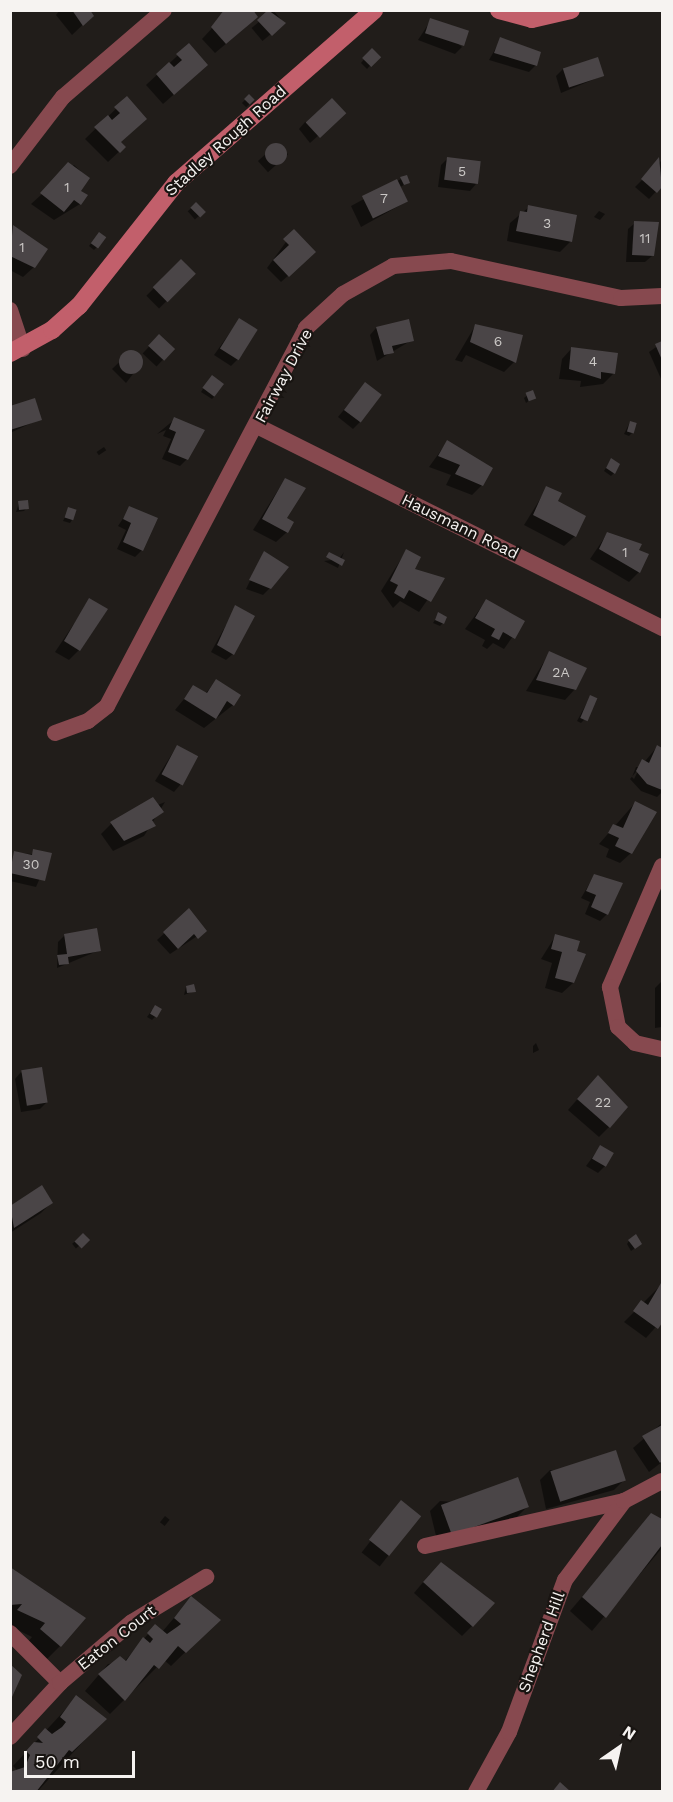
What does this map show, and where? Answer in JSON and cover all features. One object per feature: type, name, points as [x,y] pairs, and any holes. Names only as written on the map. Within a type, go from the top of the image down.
[{"type":"main road","name":"Stadley Rough Road","points":[[17,351],[80,306],[176,183],[374,10]]},
{"type":"main road","points":[[499,10],[532,19],[571,10]]},
{"type":"street","points":[[10,166],[63,97],[164,10]]},
{"type":"street","name":"Fairway Drive","points":[[55,733],[88,721],[107,706],[257,426],[306,328],[343,294],[393,266],[451,261],[621,298],[663,296]]},
{"type":"street","points":[[10,310],[17,351]]},
{"type":"street","name":"Hausmann Road","points":[[257,426],[663,628]]},
{"type":"street","points":[[663,866],[610,987],[618,1027],[635,1043],[663,1049]]},
{"type":"street","name":"Shepherd Hill","points":[[425,1546],[624,1501],[662,1482]]},
{"type":"street","name":"Shepherd Hill","points":[[476,1791],[509,1732],[565,1580],[624,1501]]},
{"type":"street","name":"Eaton Court","points":[[10,1737],[60,1683],[132,1623],[206,1577]]},
{"type":"street","points":[[10,1633],[60,1683]]},
{"type":"building","points":[[72,10],[90,10],[94,16],[83,26]]},
{"type":"building","points":[[224,10],[253,10],[258,17],[226,44],[211,27]]},
{"type":"building","points":[[268,10],[286,23],[272,36],[257,20]]},
{"type":"building","points":[[430,18],[469,31],[464,46],[425,33]]},
{"type":"building","points":[[500,37],[541,52],[537,66],[494,53]]},
{"type":"building","points":[[189,43],[208,65],[174,95],[156,74],[169,62],[174,67],[182,60],[176,54]]},
{"type":"building","points":[[372,48],[381,57],[371,67],[362,58]]},
{"type":"building","points":[[598,57],[604,76],[569,87],[563,68]]},
{"type":"building","points":[[249,94],[255,100],[250,105],[244,99]]},
{"type":"building","points":[[127,96],[147,119],[121,142],[126,147],[120,153],[94,127],[108,115],[112,120],[120,113],[114,107]]},
{"type":"building","points":[[332,98],[346,113],[320,138],[306,123]]},
{"type":"building","points":[[276,143],[286,150],[287,154],[280,164],[276,165],[266,158],[265,154],[272,144]]},
{"type":"building","points":[[447,157],[481,161],[478,184],[444,180]]},
{"type":"building","points":[[659,157],[662,187],[657,193],[641,179]]},
{"type":"building","points":[[68,162],[90,178],[81,191],[88,195],[81,205],[74,200],[64,212],[40,193]]},
{"type":"building","points":[[407,175],[410,183],[404,185],[400,177]]},
{"type":"building","points":[[397,179],[408,201],[373,219],[362,196]]},
{"type":"building","points":[[196,202],[206,212],[200,218],[190,208]]},
{"type":"building","points":[[528,205],[577,215],[572,242],[516,231],[520,211],[527,212]]},
{"type":"building","points":[[634,221],[659,222],[654,256],[632,255]]},
{"type":"building","points":[[13,225],[48,249],[35,268],[10,256]]},
{"type":"building","points":[[294,229],[316,252],[289,277],[273,260],[289,245],[283,239]]},
{"type":"building","points":[[99,232],[106,237],[98,249],[91,243]]},
{"type":"building","points":[[181,259],[196,274],[168,302],[153,287]]},
{"type":"building","points":[[239,318],[258,330],[239,360],[220,349]]},
{"type":"building","points":[[409,319],[414,341],[392,346],[394,353],[384,355],[376,327]]},
{"type":"building","points":[[475,324],[523,335],[516,363],[470,342]]},
{"type":"building","points":[[159,334],[175,349],[164,361],[148,346]]},
{"type":"building","points":[[662,341],[662,360],[655,344]]},
{"type":"building","points":[[571,347],[618,353],[615,374],[601,372],[601,379],[569,369]]},
{"type":"building","points":[[131,350],[139,354],[143,362],[139,370],[131,374],[123,370],[119,362],[123,354]]},
{"type":"building","points":[[212,375],[224,384],[214,397],[202,388]]},
{"type":"building","points":[[365,382],[382,395],[361,423],[344,410]]},
{"type":"building","points":[[533,390],[536,398],[529,401],[526,393]]},
{"type":"building","points":[[35,398],[42,420],[10,430],[10,406]]},
{"type":"building","points":[[174,417],[205,430],[188,460],[168,452],[176,432],[169,429]]},
{"type":"building","points":[[630,421],[637,423],[634,434],[627,432]]},
{"type":"building","points":[[447,440],[493,468],[483,486],[455,474],[460,465],[438,456]]},
{"type":"building","points":[[611,458],[620,464],[615,474],[606,468]]},
{"type":"building","points":[[285,478],[306,488],[287,518],[294,522],[288,533],[262,519]]},
{"type":"building","points":[[546,486],[562,493],[558,501],[586,516],[576,537],[533,515]]},
{"type":"building","points":[[28,500],[29,509],[19,510],[18,501]]},
{"type":"building","points":[[129,506],[158,518],[143,551],[123,542],[131,523],[123,519]]},
{"type":"building","points":[[68,507],[77,510],[73,520],[65,517]]},
{"type":"building","points":[[607,532],[642,544],[639,550],[649,554],[640,573],[599,549]]},
{"type":"building","points":[[406,549],[421,557],[415,569],[445,578],[431,602],[409,590],[404,599],[394,593],[398,585],[390,581]]},
{"type":"building","points":[[264,551],[289,567],[271,589],[249,580]]},
{"type":"building","points":[[329,552],[345,560],[342,566],[326,557]]},
{"type":"building","points":[[89,598],[108,609],[80,651],[64,641]]},
{"type":"building","points":[[486,599],[525,621],[515,639],[503,632],[499,640],[491,636],[495,629],[475,618]]},
{"type":"building","points":[[235,605],[255,616],[234,655],[217,645]]},
{"type":"building","points":[[438,612],[447,617],[444,624],[435,620]]},
{"type":"building","points":[[549,651],[587,668],[576,690],[536,680]]},
{"type":"building","points":[[216,679],[241,695],[234,706],[227,701],[216,719],[184,699],[193,685],[207,693]]},
{"type":"building","points":[[590,695],[597,698],[588,721],[580,718]]},
{"type":"building","points":[[177,745],[198,756],[183,785],[162,774]]},
{"type":"building","points":[[657,745],[662,748],[662,790],[647,784],[636,771],[642,759],[649,763]]},
{"type":"building","points":[[153,797],[164,812],[152,820],[156,826],[124,841],[110,822]]},
{"type":"building","points":[[635,801],[657,812],[632,854],[615,846],[619,838],[608,833],[613,824],[623,828]]},
{"type":"building","points":[[33,849],[52,853],[45,881],[10,873],[14,851],[32,855]]},
{"type":"building","points":[[594,874],[623,883],[608,915],[591,907],[596,895],[586,891]]},
{"type":"building","points":[[189,908],[207,931],[198,939],[194,934],[178,949],[163,932]]},
{"type":"building","points":[[97,928],[101,951],[68,957],[69,964],[59,965],[57,955],[67,954],[64,934]]},
{"type":"building","points":[[555,934],[580,941],[577,951],[586,954],[574,983],[555,978],[562,952],[551,949]]},
{"type":"building","points":[[194,984],[196,992],[187,993],[186,986]]},
{"type":"building","points":[[155,1005],[162,1009],[157,1018],[150,1014]]},
{"type":"building","points":[[42,1067],[48,1103],[27,1106],[21,1070]]},
{"type":"building","points":[[598,1075],[628,1107],[610,1128],[577,1099]]},
{"type":"building","points":[[600,1145],[614,1153],[606,1167],[592,1159]]},
{"type":"building","points":[[42,1185],[53,1203],[14,1228],[10,1206]]},
{"type":"building","points":[[83,1233],[90,1240],[82,1249],[75,1241]]},
{"type":"building","points":[[636,1234],[642,1244],[635,1249],[628,1240]]},
{"type":"building","points":[[661,1283],[662,1323],[658,1329],[633,1311],[641,1300],[648,1305]]},
{"type":"building","points":[[662,1425],[662,1461],[660,1463],[642,1436]]},
{"type":"building","points":[[616,1450],[626,1480],[560,1502],[550,1471]]},
{"type":"building","points":[[518,1477],[529,1507],[452,1535],[441,1505]]},
{"type":"building","points":[[401,1500],[421,1516],[389,1556],[369,1540]]},
{"type":"building","points":[[651,1513],[662,1519],[662,1545],[606,1618],[582,1597]]},
{"type":"building","points":[[441,1562],[495,1603],[473,1627],[423,1582]]},
{"type":"building","points":[[10,1567],[86,1618],[61,1647],[40,1629],[45,1623],[17,1610],[22,1604],[10,1605]]},
{"type":"building","points":[[191,1596],[221,1620],[186,1653],[178,1646],[159,1669],[154,1665],[125,1701],[98,1674],[120,1656],[126,1661],[143,1637],[150,1643],[153,1639],[147,1633],[155,1624],[167,1634],[181,1624],[174,1618]]},
{"type":"building","points":[[10,1664],[22,1675],[12,1697],[10,1696]]},
{"type":"building","points":[[76,1695],[107,1719],[72,1752],[69,1750],[36,1792],[10,1792],[10,1772],[25,1767],[30,1755],[26,1751],[34,1742],[43,1743],[37,1737],[45,1728],[52,1734],[62,1727],[66,1722],[60,1717]]},
{"type":"building","points":[[560,1782],[571,1792],[552,1792]]}]
